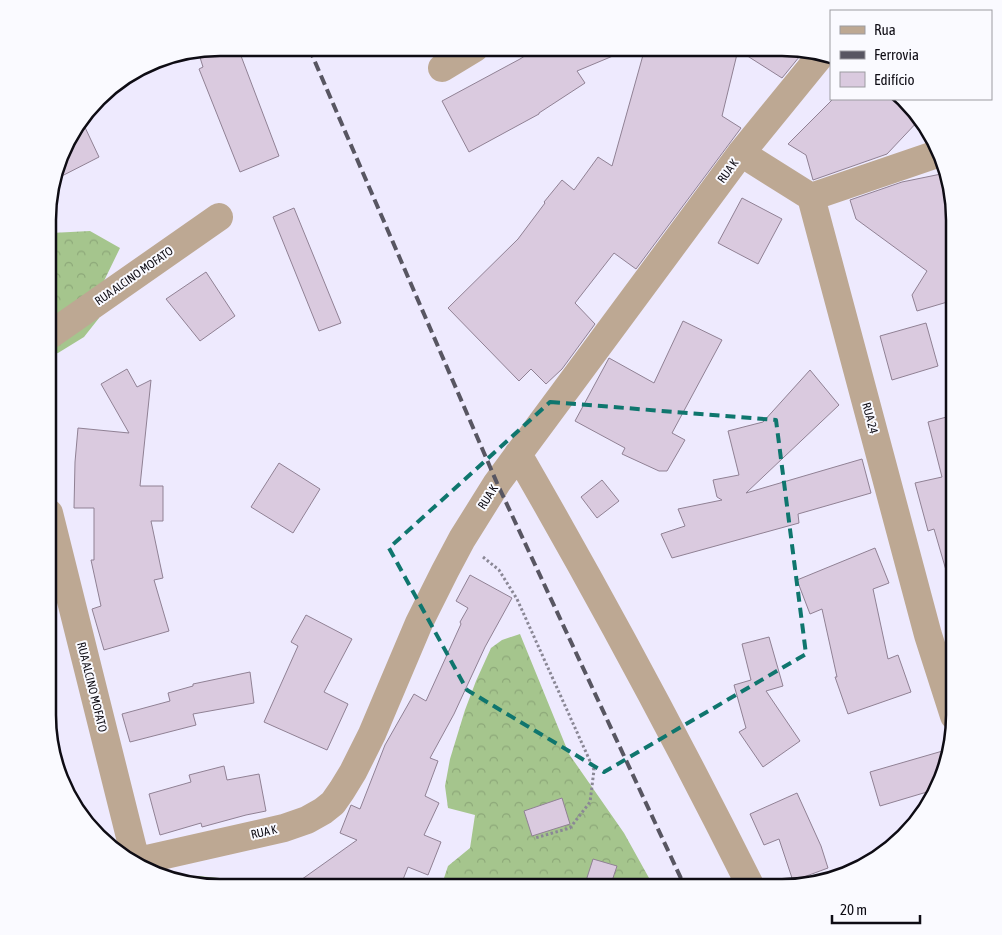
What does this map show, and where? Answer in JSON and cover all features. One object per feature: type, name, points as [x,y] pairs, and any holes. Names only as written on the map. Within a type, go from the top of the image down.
[{"type":"street","points":[[442,68],[461,56]]},
{"type":"street","name":"RUA K","points":[[143,859],[284,828],[307,820],[333,803],[353,772],[372,734],[419,623],[462,539],[497,483],[741,153],[816,60]]},
{"type":"street","points":[[741,153],[810,197],[932,156]]},
{"type":"street","name":"RUA 24","points":[[810,197],[928,635],[946,691]]},
{"type":"street","name":"RUA ALCINO MOFATO","points":[[56,331],[219,218]]},
{"type":"street","points":[[518,454],[561,528],[642,677],[746,878]]},
{"type":"street","name":"RUA ALCINO MOFATO","points":[[57,544],[133,854]]},
{"type":"path","points":[[462,539],[498,570],[518,599],[594,770],[590,802],[570,828],[535,838]]},
{"type":"highlighted area","points":[[550,402],[776,420],[806,654],[604,772],[467,690],[389,548]]},
{"type":"green space","points":[[90,231],[120,248],[103,283],[99,318],[84,337],[56,353],[56,233]]},
{"type":"green space","points":[[520,634],[569,754],[624,833],[649,878],[444,879],[448,866],[470,848],[475,815],[448,808],[445,786],[450,759],[476,681],[491,648],[502,640]]},
{"type":"green space","points":[[194,876],[198,876],[229,879],[221,879]]},
{"type":"building","points":[[241,56],[279,156],[240,172],[199,69],[203,67],[200,58]]},
{"type":"building","points":[[524,57],[611,57],[577,71],[585,83],[539,114],[469,152],[442,101]]},
{"type":"building","points":[[643,57],[736,57],[722,116],[741,128],[636,269],[614,253],[575,303],[595,324],[562,369],[546,384],[531,369],[519,381],[448,308],[518,239],[562,180],[574,190],[598,157],[612,166]]},
{"type":"building","points":[[749,57],[799,58],[782,78]]},
{"type":"building","points":[[832,100],[893,100],[915,125],[887,154],[813,180],[806,155],[788,144]]},
{"type":"building","points":[[85,128],[99,157],[63,176],[78,138]]},
{"type":"building","points":[[939,174],[943,189],[945,210],[945,303],[917,311],[912,295],[927,271],[856,219],[850,200],[902,182]]},
{"type":"building","points":[[742,198],[782,219],[758,264],[718,243]]},
{"type":"building","points":[[294,208],[341,323],[319,331],[273,217]]},
{"type":"building","points":[[206,272],[235,316],[200,341],[166,299]]},
{"type":"building","points":[[683,321],[722,340],[672,433],[685,440],[667,471],[659,471],[622,454],[625,448],[575,421],[609,358],[654,383]]},
{"type":"building","points":[[926,323],[938,366],[892,380],[880,336]]},
{"type":"building","points":[[127,369],[137,387],[151,380],[140,486],[163,486],[163,521],[151,521],[163,578],[154,580],[169,631],[104,650],[92,609],[101,606],[91,560],[94,560],[94,508],[74,508],[75,462],[78,428],[129,433],[101,384]]},
{"type":"building","points":[[810,370],[839,405],[746,493],[862,459],[871,493],[798,514],[799,523],[672,558],[661,534],[685,526],[678,509],[722,500],[717,497],[713,480],[739,475],[728,431],[763,422]]},
{"type":"building","points":[[945,417],[946,569],[934,529],[928,531],[915,483],[942,477],[928,422]]},
{"type":"building","points":[[279,463],[320,489],[293,533],[251,507]]},
{"type":"building","points":[[602,480],[619,501],[597,518],[581,497]]},
{"type":"building","points":[[875,548],[889,583],[873,589],[888,659],[898,655],[911,692],[848,714],[835,677],[837,677],[822,609],[810,614],[797,580]]},
{"type":"building","points":[[470,575],[512,598],[485,647],[454,714],[430,758],[438,761],[425,796],[439,803],[424,835],[441,842],[428,875],[408,867],[403,879],[302,879],[357,840],[340,833],[351,805],[360,809],[385,745],[414,694],[426,701],[461,624],[460,622],[468,608],[456,601]]},
{"type":"building","points":[[306,615],[352,639],[324,692],[348,704],[327,750],[264,722],[298,646],[291,642]]},
{"type":"building","points":[[769,637],[783,686],[766,691],[800,741],[763,767],[739,732],[746,728],[734,685],[751,680],[742,644]]},
{"type":"building","points":[[250,672],[254,703],[193,714],[196,725],[130,742],[122,714],[170,701],[168,693],[193,686],[193,684]]},
{"type":"building","points":[[941,751],[937,767],[926,792],[880,806],[870,772]]},
{"type":"building","points":[[224,766],[227,780],[259,774],[266,811],[202,827],[201,823],[160,835],[149,794],[191,782],[189,775]]},
{"type":"building","points":[[797,793],[821,846],[828,868],[804,877],[792,878],[779,839],[764,845],[750,814]]},
{"type":"building","points":[[562,798],[570,824],[532,836],[524,811]]},
{"type":"building","points":[[593,859],[617,866],[613,878],[587,878]]},
{"type":"railway","points":[[313,56],[497,483],[681,878]]}]
